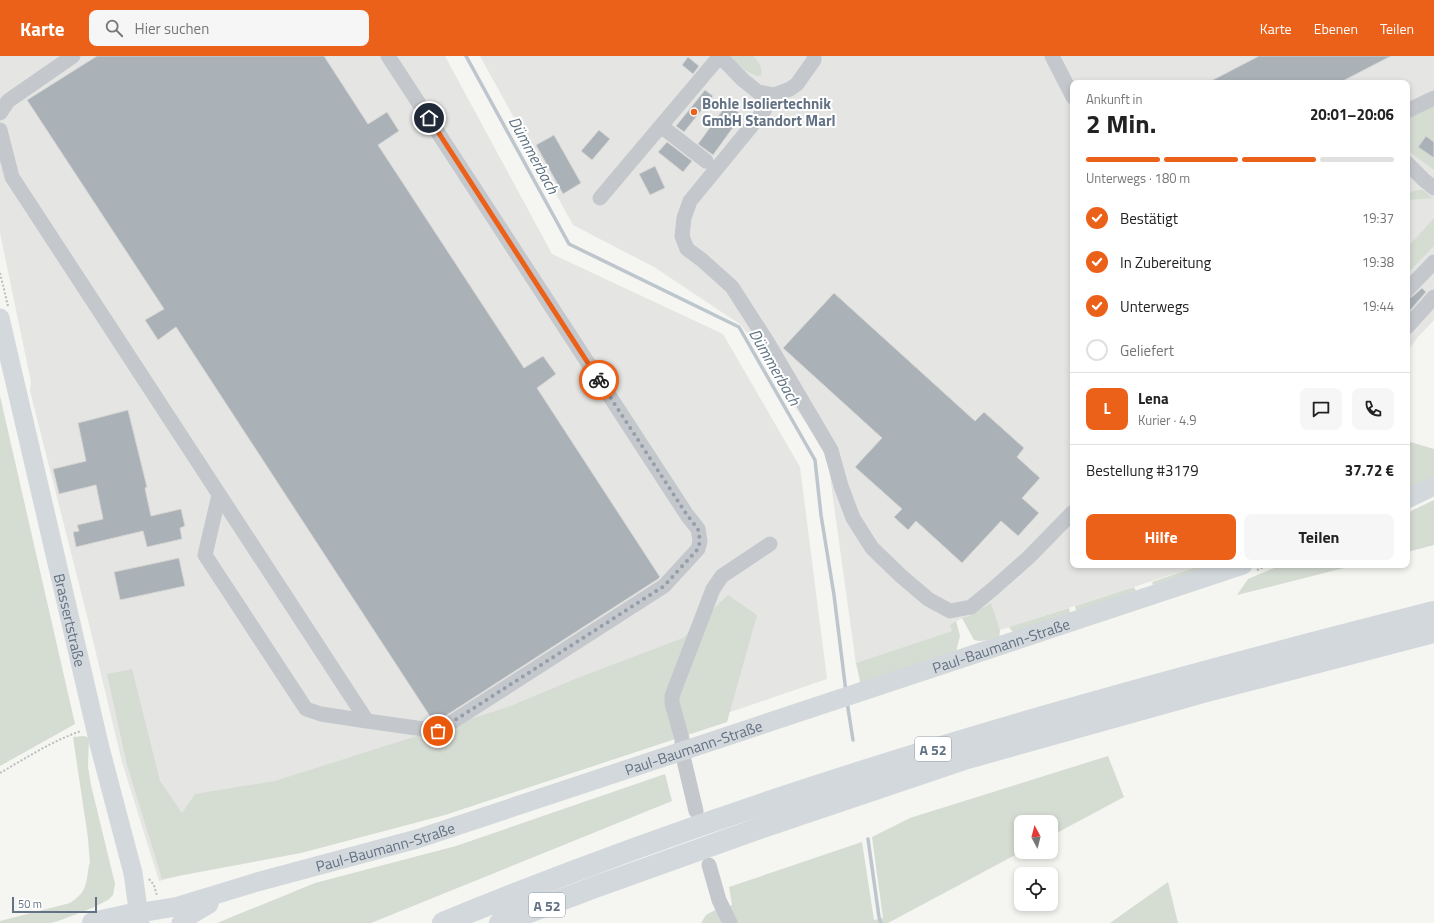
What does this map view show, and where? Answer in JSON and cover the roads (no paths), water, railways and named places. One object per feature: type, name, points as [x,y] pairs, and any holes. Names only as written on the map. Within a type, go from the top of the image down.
[{"type":"highway","name":"A 52","points":[[443,923],[501,899],[633,849],[798,792],[888,763],[1183,677],[1434,612]]},
{"type":"highway","name":"A 52","points":[[500,923],[595,887],[767,826],[964,759],[1207,691],[1434,632]]},
{"type":"highway","points":[[522,923],[548,913],[595,887]]},
{"type":"highway","points":[[93,923],[139,918]]},
{"type":"main road","name":"Brassertstraße","points":[[0,318],[95,727],[133,873],[139,918]]},
{"type":"main road","points":[[1410,498],[1434,486]]},
{"type":"main road","name":"Paul-Baumann-Straße","points":[[139,918],[230,890],[417,839],[1234,568]]},
{"type":"main road","points":[[181,923],[184,919],[230,890]]},
{"type":"street","points":[[0,113],[8,101],[73,56]]},
{"type":"street","points":[[219,494],[205,555],[306,709],[321,714],[438,731],[664,586],[698,549],[700,541],[698,529],[687,515],[584,358],[388,56]]},
{"type":"street","points":[[600,198],[720,56],[743,80],[758,92],[774,95],[790,89],[797,84],[814,60],[814,56]]},
{"type":"street","points":[[1052,56],[1070,91]]},
{"type":"street","points":[[774,95],[690,201],[684,218],[682,236],[687,249],[702,260],[732,287],[768,343],[831,450],[841,486],[853,518],[872,548],[928,599],[950,611],[971,607],[1028,558],[1070,515]]},
{"type":"street","points":[[1410,110],[1434,98]]},
{"type":"street","points":[[661,126],[706,161]]},
{"type":"street","points":[[0,130],[12,177],[367,721]]},
{"type":"street","points":[[1410,166],[1434,188]]},
{"type":"street","points":[[1410,287],[1434,262]]},
{"type":"street","points":[[1410,324],[1434,297]]},
{"type":"street","points":[[1410,337],[1434,310]]},
{"type":"street","points":[[696,811],[682,752],[682,739],[672,703],[672,696],[713,589],[722,576],[770,544]]},
{"type":"street","points":[[709,865],[719,900],[730,923]]},
{"type":"waterway","name":"Dümmerbach","points":[[466,56],[569,244],[739,327],[815,460],[821,515],[834,595],[846,692]]},
{"type":"waterway","name":"Dümmerbach","points":[[847,702],[853,740]]},
{"type":"waterway","name":"Dümmerbach","points":[[868,839],[881,923]]},
{"type":"place","name":"Bohle Isoliertechnik GmbH Standort Marl","points":[[694,112]]}]
